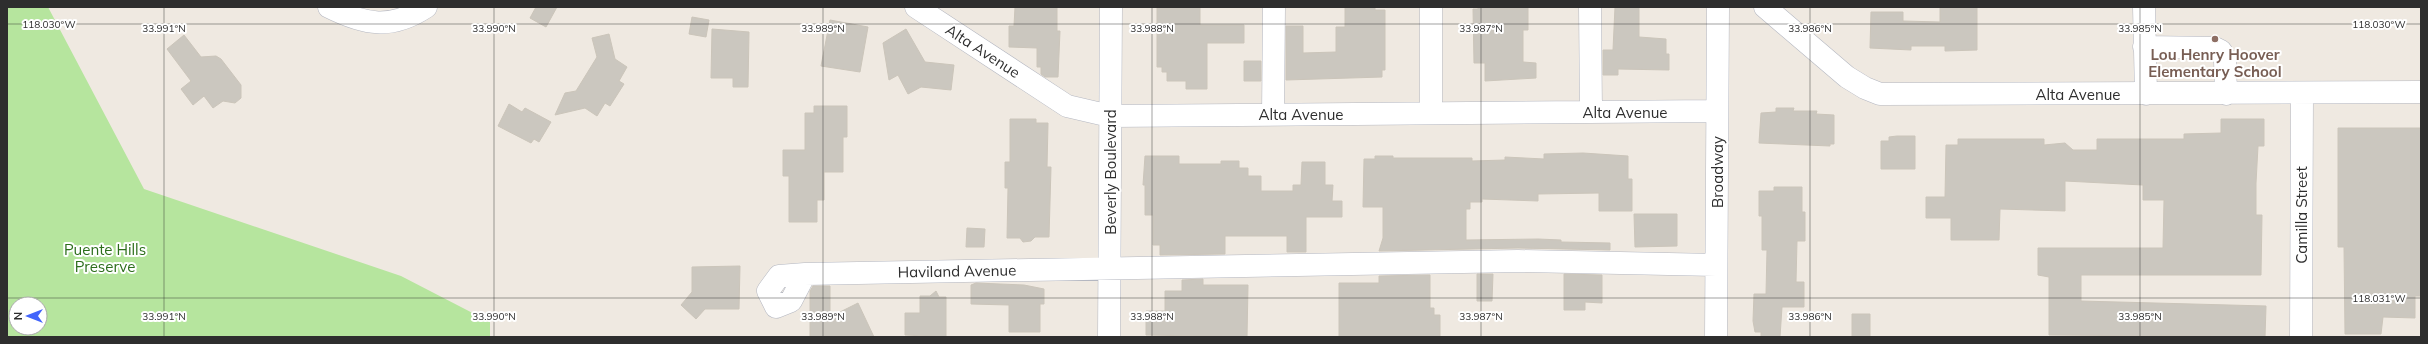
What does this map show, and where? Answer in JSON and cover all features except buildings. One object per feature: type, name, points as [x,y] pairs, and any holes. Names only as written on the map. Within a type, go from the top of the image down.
[{"type":"street","points":[[329,7],[354,19],[380,23],[410,17],[426,7]]},
{"type":"street","name":"Alta Avenue","points":[[916,7],[1067,106],[1110,116],[1717,111]]},
{"type":"street","name":"Beverly Boulevard","points":[[1109,337],[1111,7]]},
{"type":"street","points":[[1273,114],[1274,7]]},
{"type":"street","points":[[1431,7],[1431,113]]},
{"type":"street","points":[[1590,7],[1591,112]]},
{"type":"street","name":"Broadway","points":[[1716,337],[1718,7]]},
{"type":"street","name":"Alta Avenue","points":[[1765,7],[1847,77],[1865,88],[1880,94],[2302,94],[2421,92]]},
{"type":"street","points":[[2144,7],[2146,94]]},
{"type":"street","points":[[2144,47],[2215,48],[2221,50],[2225,60],[2226,94]]},
{"type":"street","name":"Camilla Street","points":[[2301,337],[2302,94]]},
{"type":"street","name":"Haviland Avenue","points":[[805,274],[1110,267],[1518,261],[1716,265]]},
{"type":"green space","name":"Puente Hills Preserve","points":[[7,7],[48,7],[144,189],[401,276],[490,322],[490,337],[7,337]]},
{"type":"place","name":"Lou Henry Hoover Elementary School","points":[[2215,39]]}]
